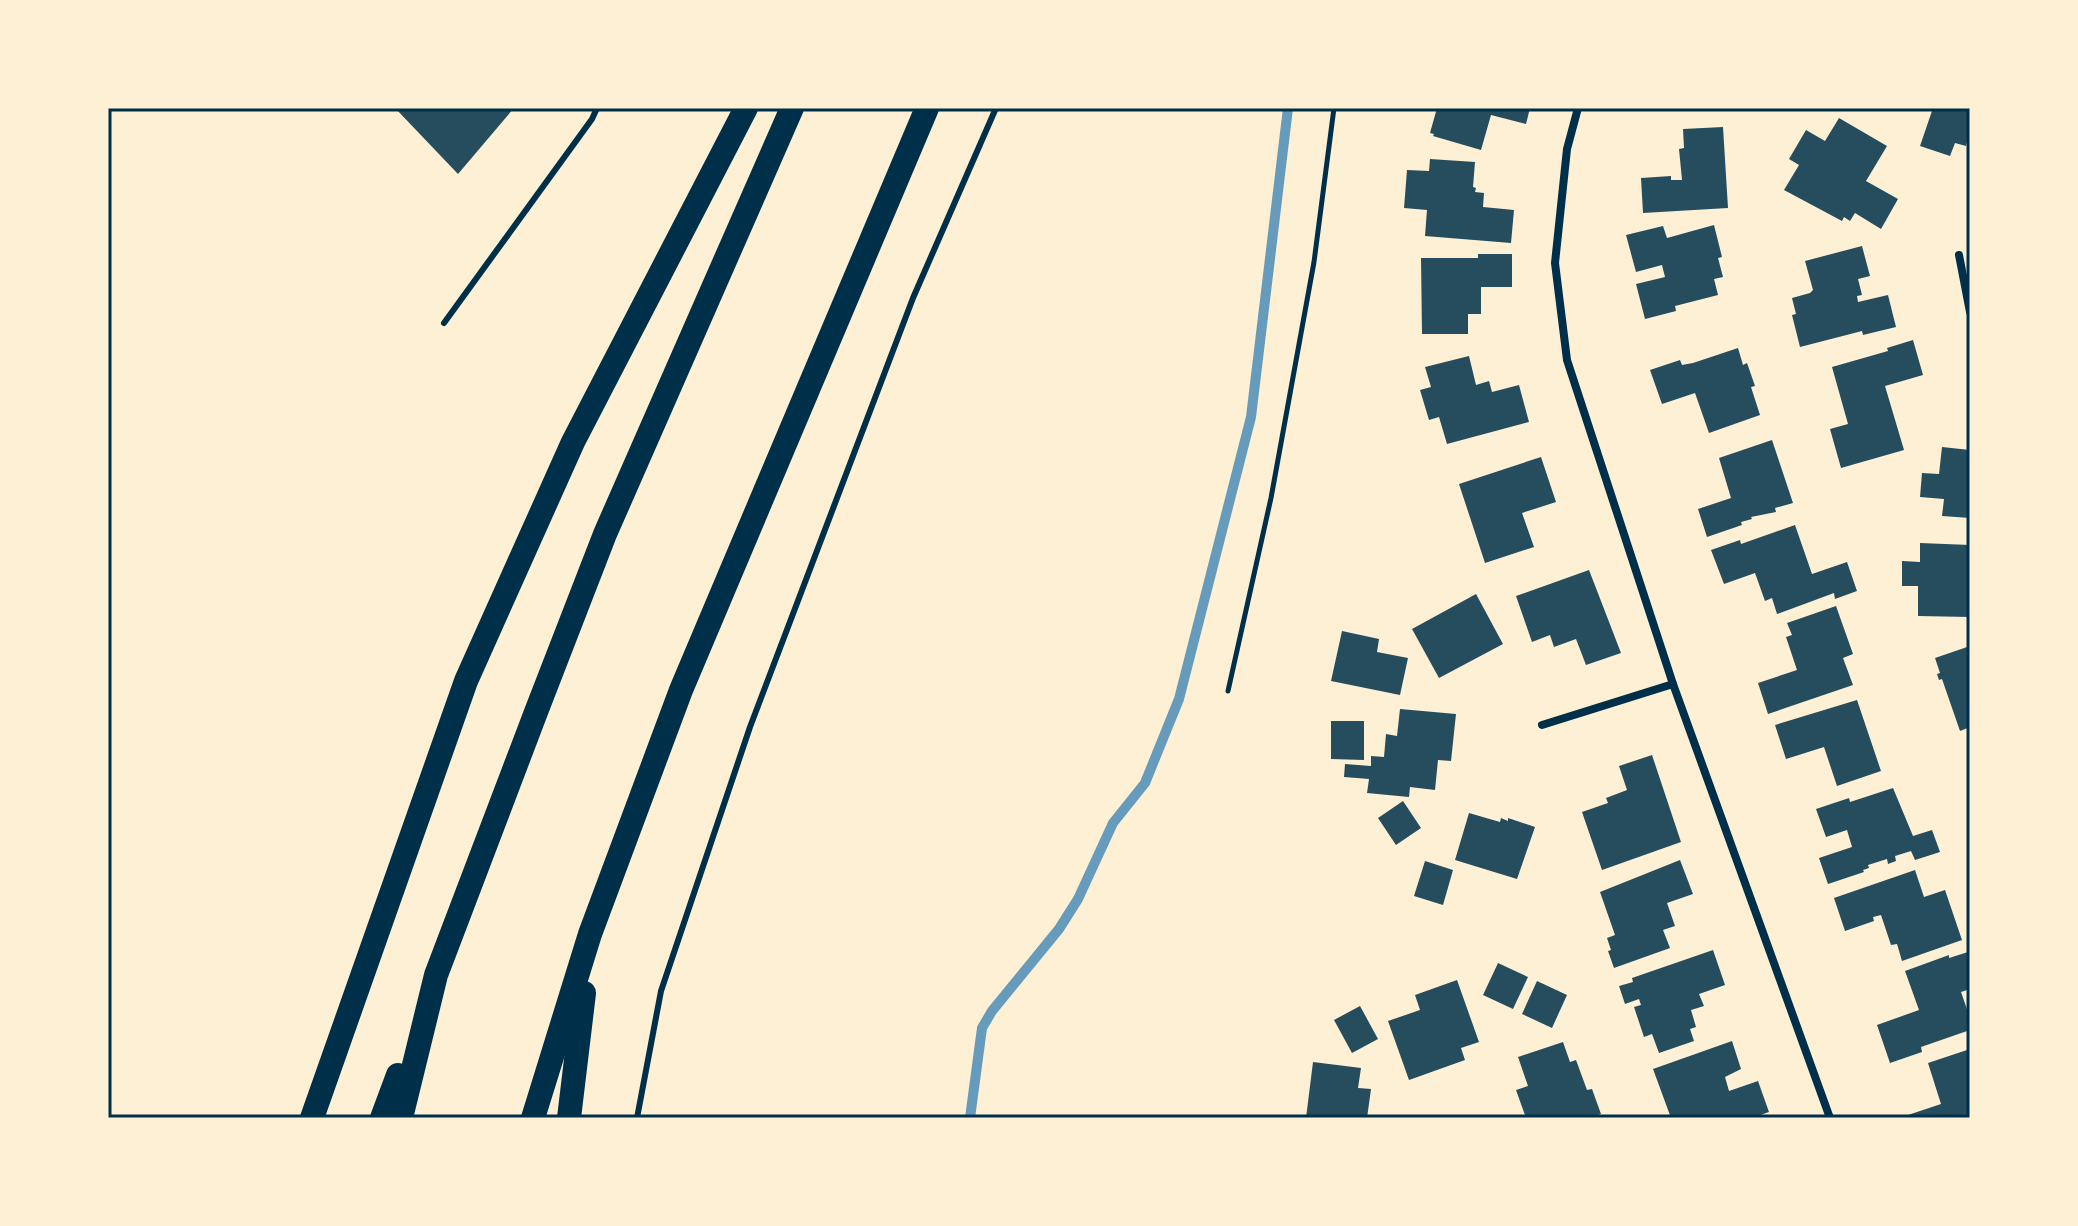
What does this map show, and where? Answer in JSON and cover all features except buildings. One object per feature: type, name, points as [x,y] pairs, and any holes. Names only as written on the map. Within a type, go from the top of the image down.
[{"type":"highway","points":[[312,1118],[466,681],[573,442],[746,108]]},
{"type":"highway","points":[[382,1118],[605,534],[792,108]]},
{"type":"highway","points":[[533,1118],[590,934],[681,690],[927,108]]},
{"type":"highway","points":[[569,1118],[590,934]]},
{"type":"highway","points":[[401,1118],[436,975]]},
{"type":"highway","points":[[300,1118],[345,1019]]},
{"type":"street","points":[[1578,108],[1567,149],[1555,263],[1567,360],[1673,684],[1830,1118]]},
{"type":"street","points":[[1959,255],[1970,312]]},
{"type":"street","points":[[1542,725],[1673,684]]},
{"type":"lane","points":[[444,323],[597,108]]},
{"type":"lane","points":[[637,1118],[661,991],[750,727],[913,298],[996,108]]},
{"type":"path","points":[[1228,691],[1279,454],[1314,262],[1334,108]]},
{"type":"waterway","points":[[970,1118],[982,1028],[992,1011],[1059,929],[1078,899],[1113,823],[1145,783],[1179,699],[1251,417],[1288,108]]}]
